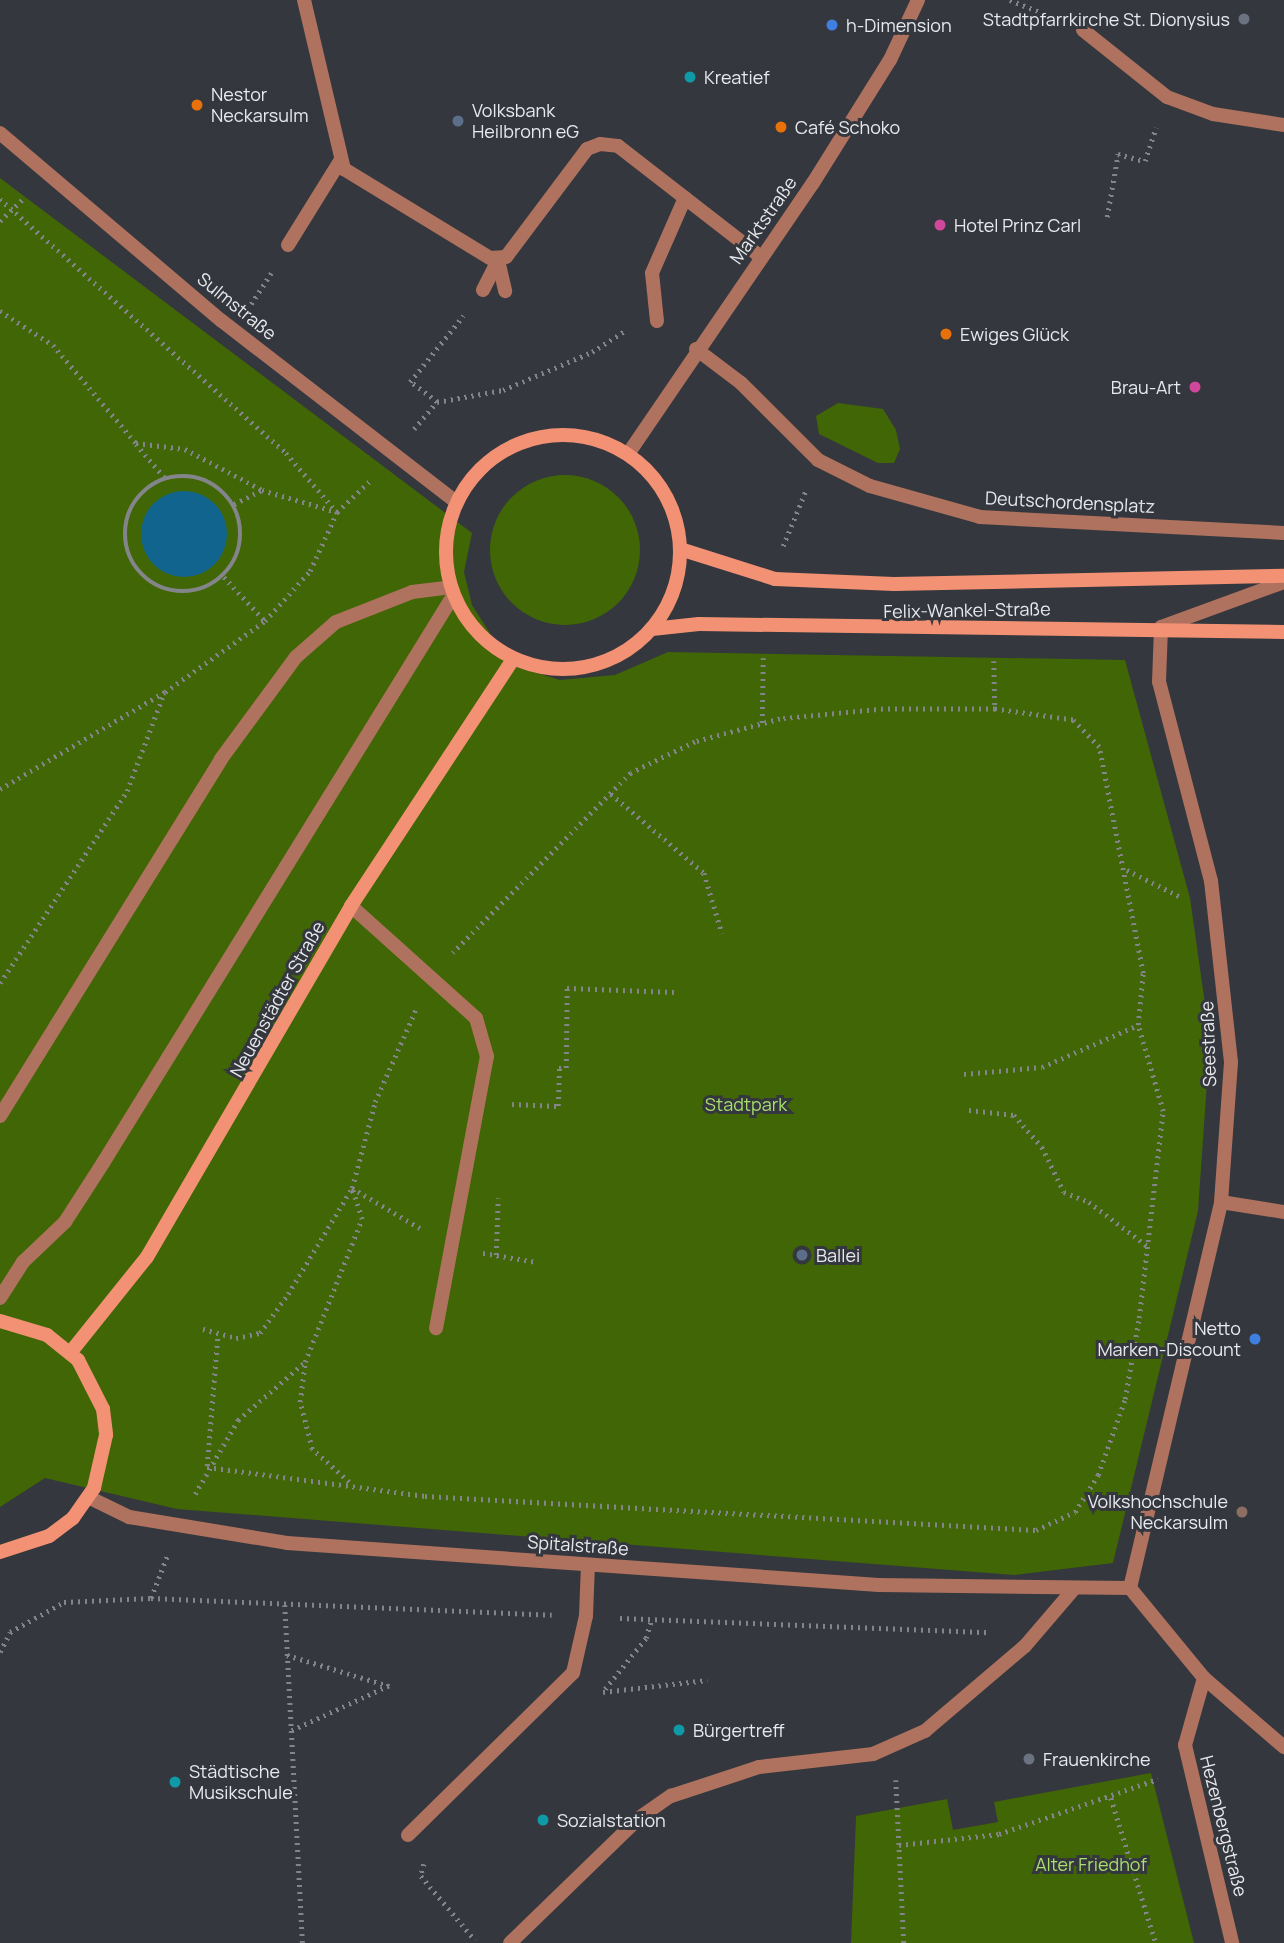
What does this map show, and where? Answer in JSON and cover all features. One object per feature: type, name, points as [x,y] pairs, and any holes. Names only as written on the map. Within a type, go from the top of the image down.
[{"type":"main road","points":[[574,435],[628,454],[666,495],[680,549],[674,592],[652,629],[622,654],[587,667],[550,669],[513,659],[477,633],[452,591],[446,533],[456,502],[472,477],[518,443],[574,435]]},
{"type":"main road","name":"Felix-Wankel-Straße","points":[[680,549],[775,579],[1284,576]]},
{"type":"main road","name":"Felix-Wankel-Straße","points":[[652,629],[699,624],[893,631],[1161,627],[1284,632]]},
{"type":"main road","name":"Neuenstädter Straße","points":[[70,1353],[147,1257],[351,906],[513,659]]},
{"type":"main road","points":[[0,1321],[47,1335],[70,1353],[93,1383],[106,1435],[103,1462],[88,1497],[49,1536],[0,1552]]},
{"type":"street","points":[[288,245],[340,161],[304,0]]},
{"type":"street","name":"Marktstraße","points":[[628,454],[890,60],[918,0]]},
{"type":"street","points":[[1083,30],[1167,97],[1213,114],[1284,125]]},
{"type":"street","name":"Sulmstraße","points":[[0,133],[234,330],[395,452],[456,502]]},
{"type":"street","points":[[483,290],[498,260],[587,149],[600,144],[618,146],[761,257]]},
{"type":"street","points":[[340,161],[498,260],[505,292]]},
{"type":"street","points":[[657,321],[652,273],[685,198]]},
{"type":"street","name":"Deutschordensplatz","points":[[696,349],[741,383],[818,460],[870,486],[980,517],[1284,533]]},
{"type":"street","points":[[1161,627],[1284,582]]},
{"type":"street","points":[[0,1115],[214,770],[288,667],[336,622],[412,592],[452,591]]},
{"type":"street","points":[[0,1298],[96,1175],[452,591]]},
{"type":"street","name":"Seestraße","points":[[1130,1588],[1220,1202],[1231,1062],[1215,914],[1159,682],[1161,627]]},
{"type":"street","points":[[351,906],[476,1018],[487,1056],[477,1138],[436,1328]]},
{"type":"street","points":[[1220,1202],[1284,1212]]},
{"type":"street","name":"Spitalstraße","points":[[88,1497],[129,1517],[178,1528],[288,1544],[878,1585],[1073,1590],[1130,1588]]},
{"type":"street","points":[[408,1835],[573,1674],[586,1616],[588,1565]]},
{"type":"street","points":[[1130,1588],[1204,1678],[1284,1746]]},
{"type":"street","points":[[510,1943],[639,1818],[671,1796],[760,1767],[894,1746],[940,1720],[1035,1634],[1073,1590]]},
{"type":"street","name":"Hezenbergstraße","points":[[1204,1678],[1189,1718],[1189,1767],[1232,1943]]},
{"type":"path","points":[[1010,0],[1083,30]]},
{"type":"path","points":[[1107,217],[1118,154],[1145,160],[1167,97]]},
{"type":"path","points":[[0,199],[286,453],[337,512]]},
{"type":"path","points":[[234,330],[288,245]]},
{"type":"path","points":[[437,402],[410,382],[483,290]]},
{"type":"path","points":[[0,311],[53,345],[165,478]]},
{"type":"path","points":[[0,789],[165,692],[265,621],[310,571],[337,512],[395,452],[437,402],[503,390],[592,352],[636,323],[657,321]]},
{"type":"path","points":[[136,443],[185,449],[262,490],[337,512]]},
{"type":"path","points":[[191,475],[216,485],[234,504],[242,529],[239,555],[224,577],[201,591],[175,593],[150,583],[132,565],[124,540],[127,513],[142,491],[165,478],[191,475]]},
{"type":"path","points":[[234,504],[262,490]]},
{"type":"path","points":[[224,577],[265,621]]},
{"type":"path","points":[[0,983],[127,791],[165,692]]},
{"type":"path","points":[[203,1329],[236,1338],[260,1333],[352,1188],[374,1102],[431,976],[631,773],[695,742],[780,719],[983,709],[1073,720],[1099,747],[1126,870],[1143,972],[1138,1025],[1163,1111],[1150,1248],[1125,1399],[1098,1475],[1075,1512],[1037,1530],[425,1496],[351,1483],[207,1466]]},
{"type":"path","points":[[611,794],[704,873],[722,933]]},
{"type":"path","points":[[1126,870],[1215,914]]},
{"type":"path","points":[[500,1103],[558,1107],[559,1068],[566,1068],[567,988],[674,992]]},
{"type":"path","points":[[964,1074],[1042,1068],[1138,1025]]},
{"type":"path","points":[[969,1110],[1014,1115],[1042,1147],[1064,1192],[1089,1202],[1150,1248]]},
{"type":"path","points":[[496,1255],[498,1186]]},
{"type":"path","points":[[352,1188],[429,1233]]},
{"type":"path","points":[[351,1483],[312,1449],[300,1402],[305,1362],[362,1219],[352,1188]]},
{"type":"path","points":[[207,1466],[218,1333]]},
{"type":"path","points":[[151,1598],[178,1528],[207,1466],[237,1420],[305,1362]]},
{"type":"path","points":[[0,1652],[10,1632],[64,1602],[151,1598],[1035,1634]]},
{"type":"path","points":[[285,1604],[303,1943]]},
{"type":"path","points":[[651,1620],[646,1638],[602,1692],[707,1680]]},
{"type":"path","points":[[287,1655],[390,1686],[291,1731]]},
{"type":"path","points":[[894,1746],[904,1943]]},
{"type":"path","points":[[899,1845],[999,1834],[1111,1798],[1189,1767]]},
{"type":"path","points":[[1111,1798],[1156,1943]]},
{"type":"path","points":[[426,1857],[421,1876],[478,1943]]},
{"type":"green space","name":"Stadtpark","points":[[0,178],[472,533],[464,572],[472,605],[510,665],[560,680],[615,675],[668,652],[1125,660],[1190,898],[1210,1039],[1198,1211],[1113,1563],[1014,1575],[177,1509],[45,1478],[0,1507]]},
{"type":"green space","points":[[838,403],[883,409],[896,430],[900,449],[894,463],[878,463],[819,434],[816,416]]},
{"type":"green space","points":[[565,475],[594,480],[618,497],[635,521],[640,550],[635,579],[618,603],[594,620],[565,625],[536,620],[512,603],[495,579],[490,550],[495,521],[512,497],[536,480]]},
{"type":"green space","name":"Alter Friedhof","points":[[1151,1773],[1194,1943],[851,1943],[856,1816],[947,1799],[953,1830],[998,1822],[994,1802]]},
{"type":"water","points":[[184,491],[208,498],[220,510],[227,534],[220,558],[208,570],[184,577],[160,570],[148,558],[141,534],[148,510],[160,498]]},
{"type":"place","name":"Stadtpfarrkirche St. Dionysius","points":[[1244,19]]},
{"type":"place","name":"h-Dimension","points":[[832,25]]},
{"type":"place","name":"Kreatief","points":[[690,77]]},
{"type":"place","name":"Nestor Neckarsulm","points":[[197,105]]},
{"type":"place","name":"Volksbank Heilbronn eG","points":[[458,121]]},
{"type":"place","name":"Café Schoko","points":[[781,127]]},
{"type":"place","name":"Hotel Prinz Carl","points":[[940,225]]},
{"type":"place","name":"Ewiges Glück","points":[[946,334]]},
{"type":"place","name":"Brau-Art","points":[[1195,387]]},
{"type":"place","name":"Ballei","points":[[802,1255]]},
{"type":"place","name":"Netto Marken-Discount","points":[[1255,1339]]},
{"type":"place","name":"Volkshochschule Neckarsulm","points":[[1242,1512]]},
{"type":"place","name":"Bürgertreff","points":[[679,1730]]},
{"type":"place","name":"Frauenkirche","points":[[1029,1759]]},
{"type":"place","name":"Städtische Musikschule","points":[[175,1782]]},
{"type":"place","name":"Sozialstation","points":[[543,1820]]}]
